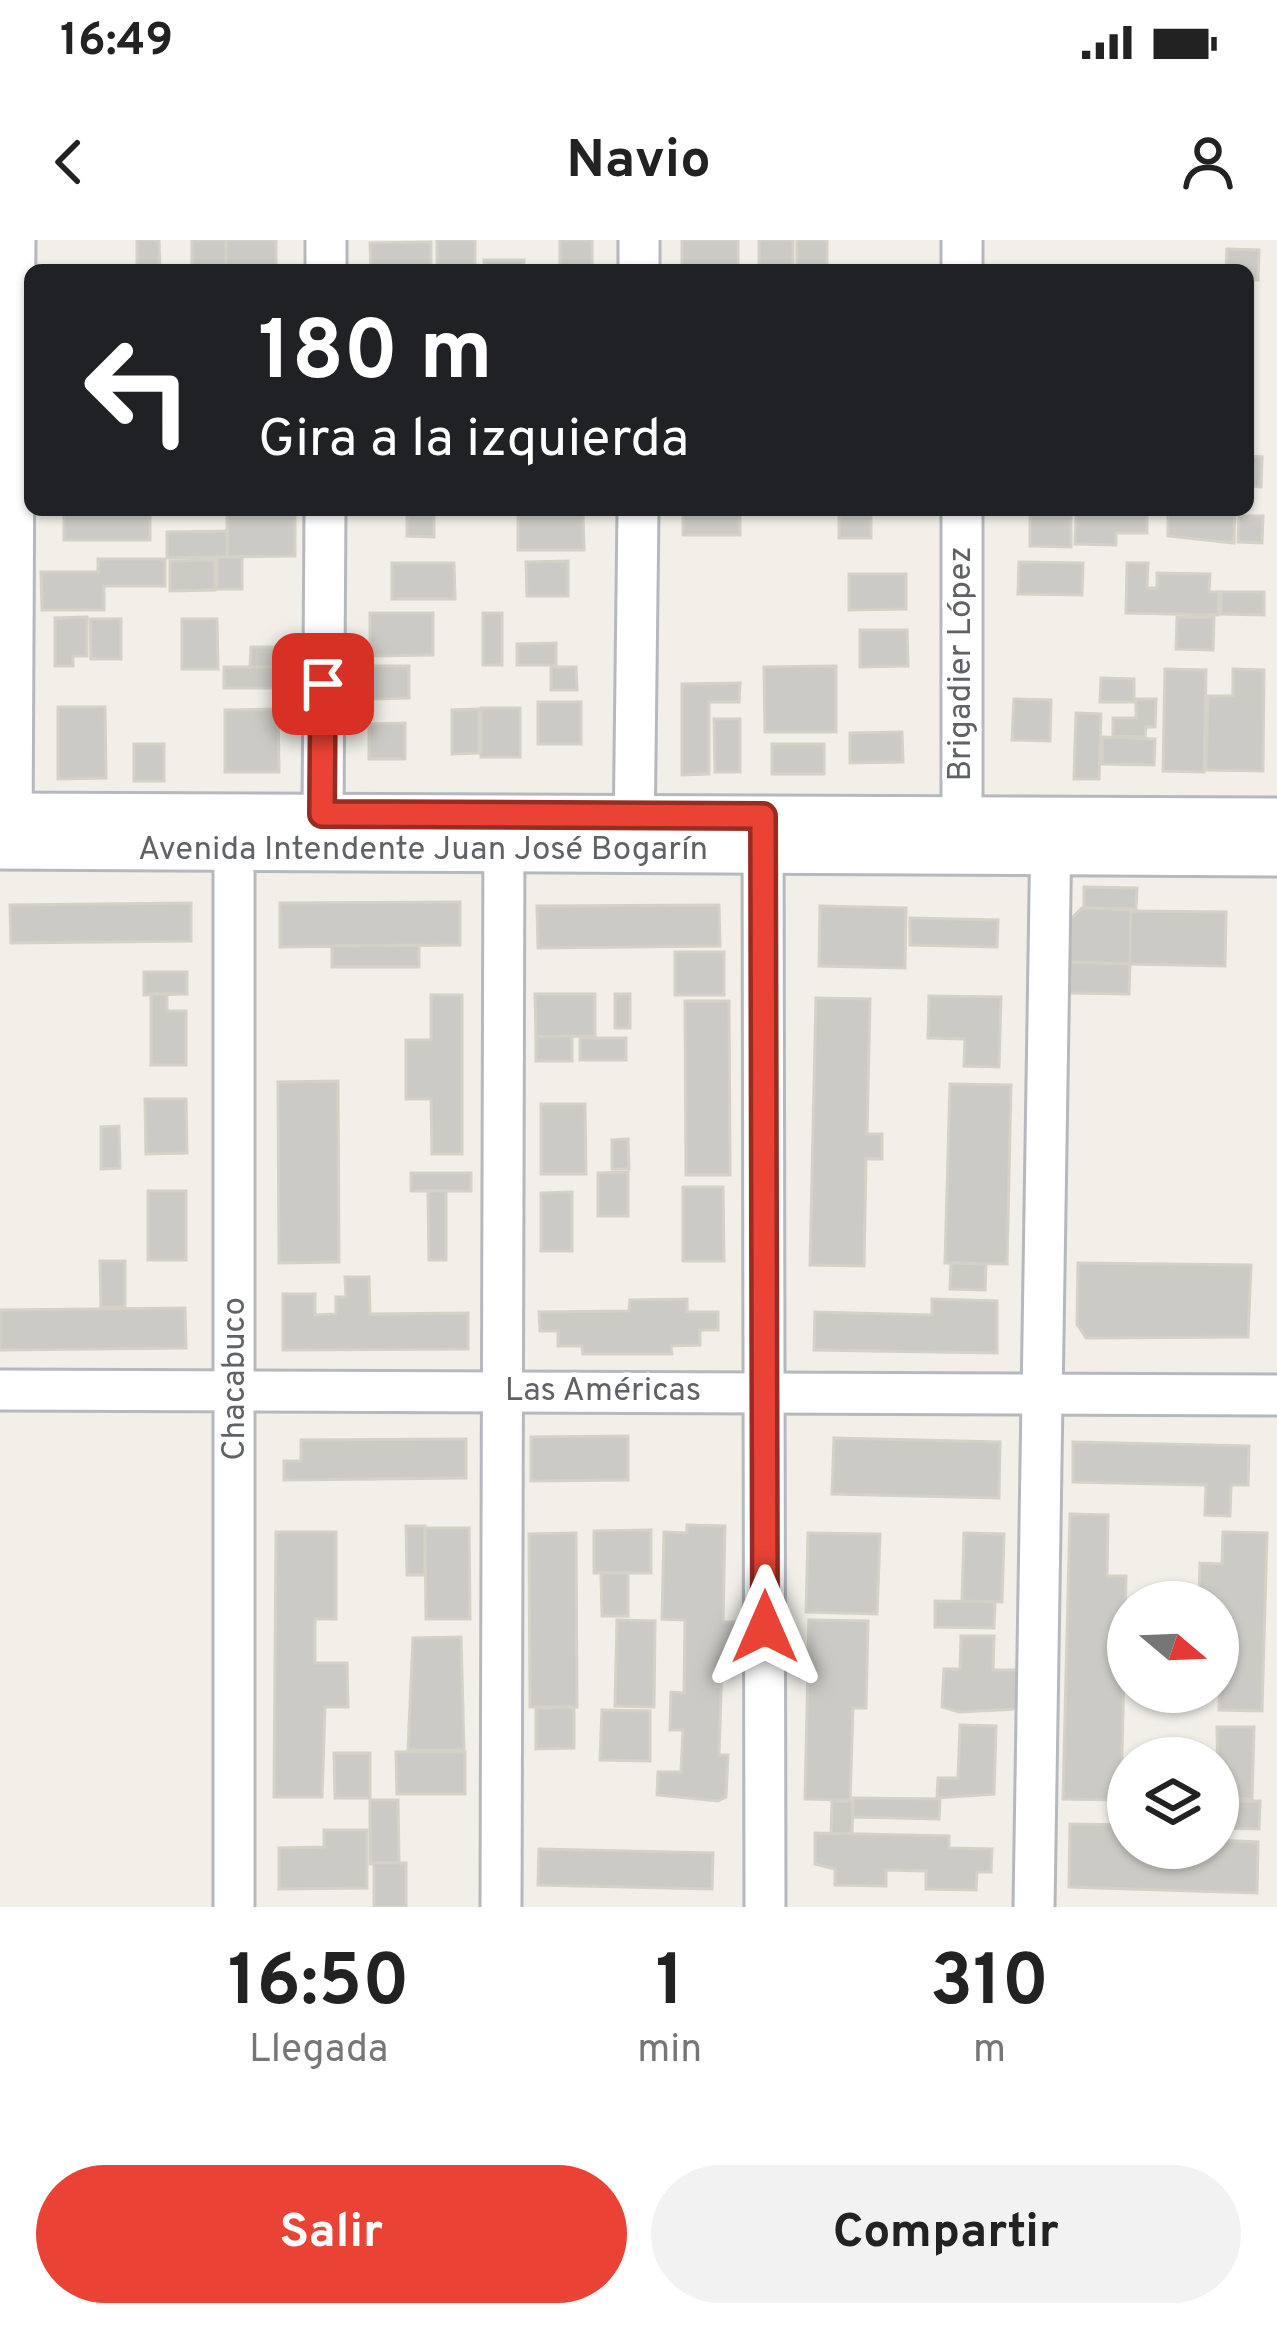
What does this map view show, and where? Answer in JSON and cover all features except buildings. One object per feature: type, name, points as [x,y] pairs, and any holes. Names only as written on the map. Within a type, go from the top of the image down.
[{"type":"street","points":[[6,831],[15,240]]},
{"type":"street","points":[[322,814],[325,516]]},
{"type":"street","points":[[635,834],[638,516]]},
{"type":"street","name":"Brigadier López","points":[[962,516],[962,817]]},
{"type":"street","name":"Avenida Intendente Juan José Bogarín","points":[[6,831],[322,814],[504,833]]},
{"type":"street","name":"Avenida Intendente Juan José Bogarín","points":[[763,835],[962,817],[1050,836],[1277,856]]},
{"type":"street","name":"Avenida Intendente Juan José Bogarín","points":[[6,831],[234,850],[504,833],[1050,836],[1277,818]]},
{"type":"street","points":[[501,1907],[504,833]]},
{"type":"street","points":[[763,835],[765,1907]]},
{"type":"street","points":[[1034,1907],[1050,836]]},
{"type":"street","name":"Chacabuco","points":[[234,850],[234,1907]]},
{"type":"street","name":"Las Américas","points":[[0,1390],[1277,1395]]},
{"type":"route","points":[[323,684],[322,814],[763,816],[765,1627]]}]
